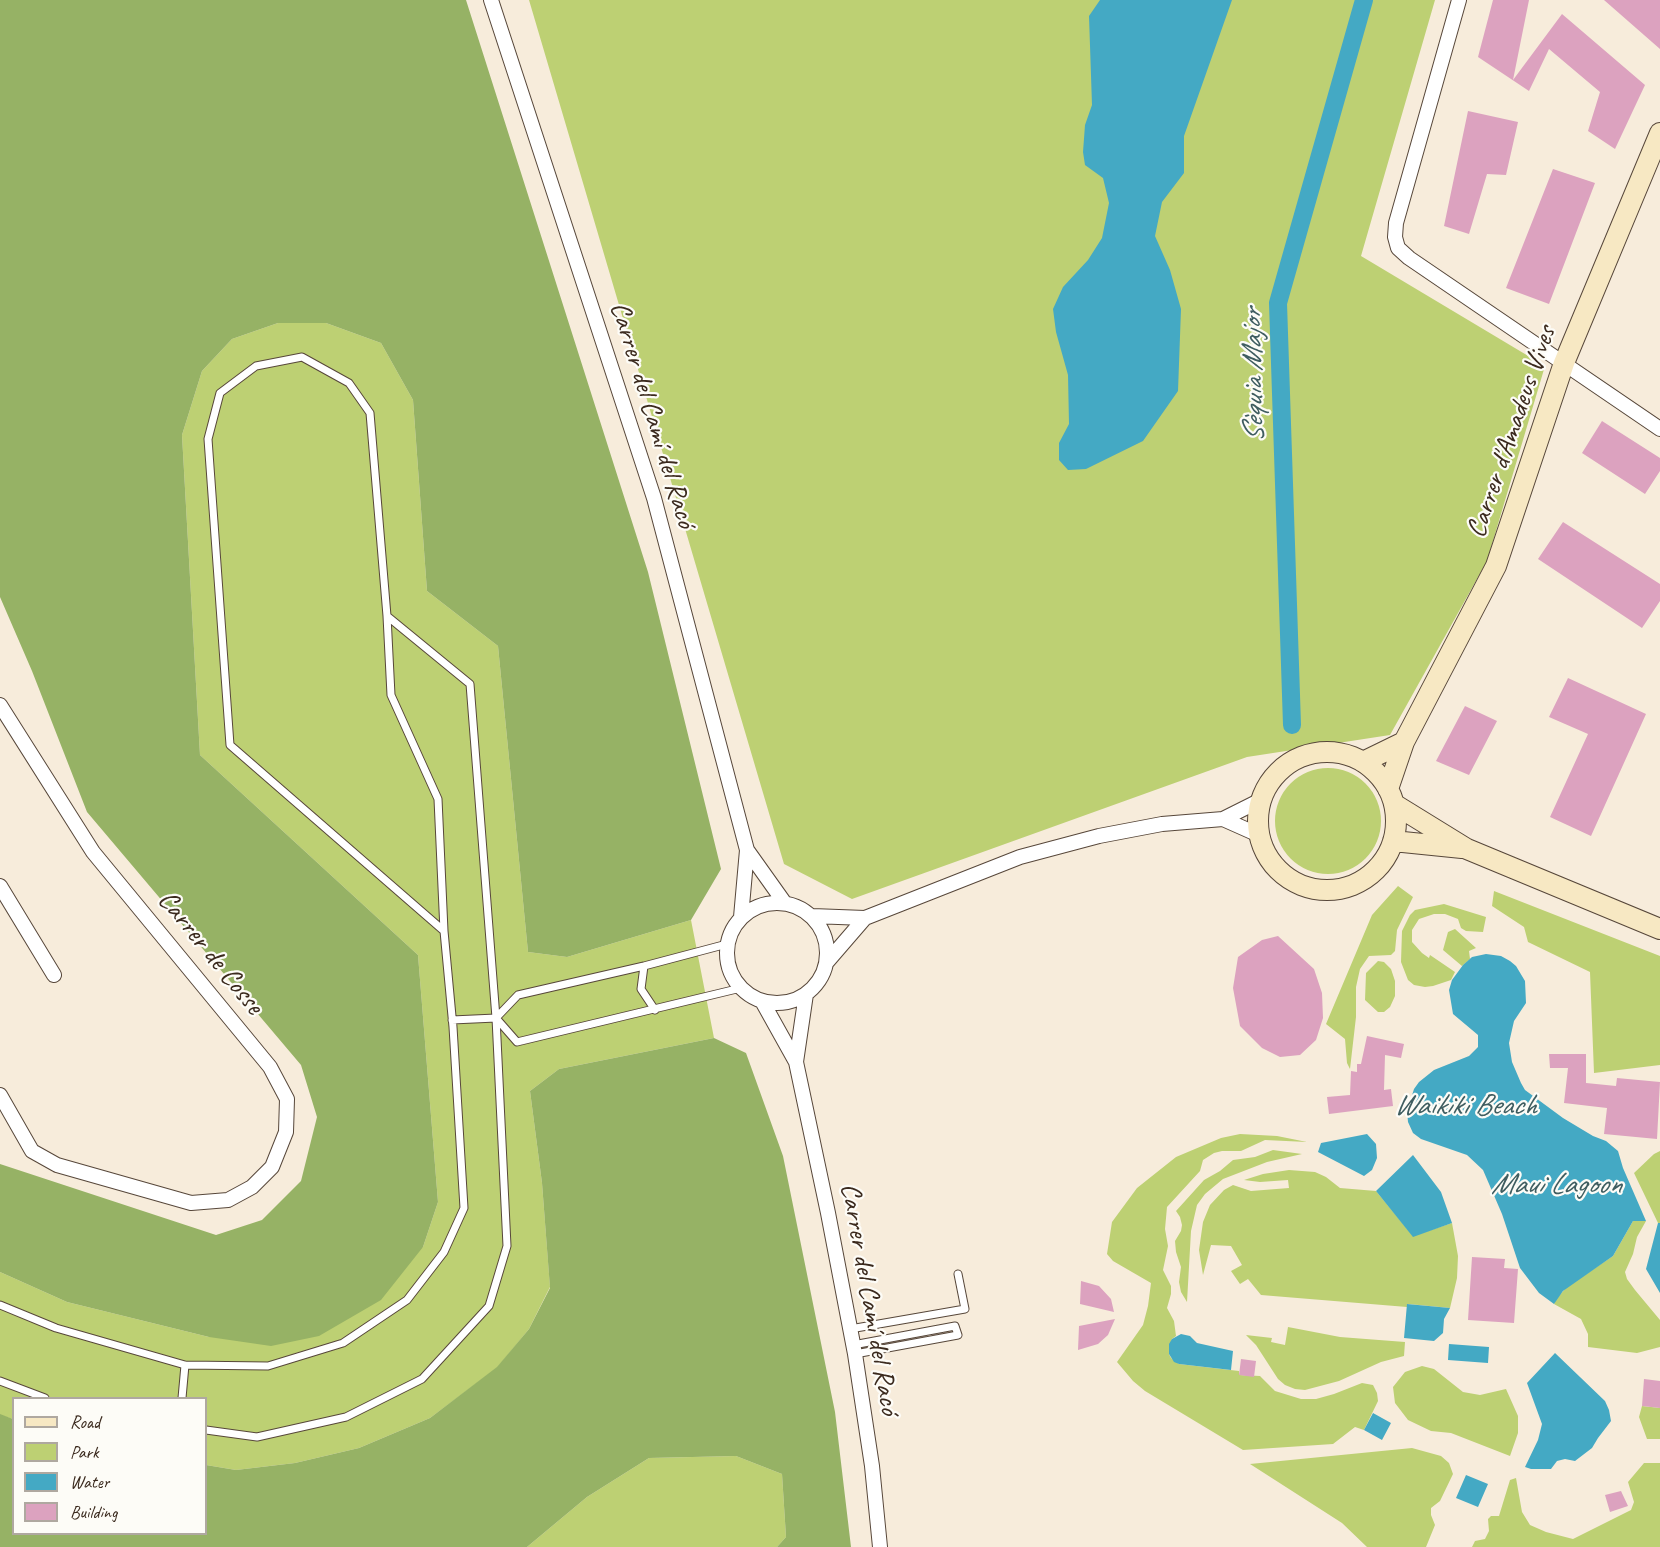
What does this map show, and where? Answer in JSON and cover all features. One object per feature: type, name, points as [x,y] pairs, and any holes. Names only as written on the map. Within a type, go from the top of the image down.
[{"type":"street","name":"Carrer del Camí del Racó","points":[[491,0],[654,498],[747,850],[741,917]]},
{"type":"street","points":[[1459,0],[1396,223],[1395,237],[1398,248],[1409,258],[1660,429]]},
{"type":"street","name":"Carrer d'Amadeus Vives","points":[[1391,796],[1404,742],[1496,567],[1564,363],[1660,133]]},
{"type":"street","name":"Carrer de Cosse","points":[[0,705],[93,852],[270,1067],[287,1099],[286,1132],[272,1167],[252,1186],[228,1200],[191,1203],[57,1165],[32,1151],[0,1095]]},
{"type":"street","points":[[1363,762],[1404,742]]},
{"type":"street","points":[[1391,796],[1396,822],[1393,841],[1386,858],[1374,872],[1342,889],[1324,890],[1306,887],[1289,879],[1275,868],[1259,836],[1261,800],[1277,773],[1303,757],[1318,753],[1349,756],[1363,762],[1373,770],[1391,796],[1467,849],[1660,929]]},
{"type":"street","points":[[812,915],[865,918],[1020,857],[1099,836],[1162,824],[1223,819],[1261,800]]},
{"type":"street","points":[[1223,819],[1259,836]]},
{"type":"street","points":[[1393,841],[1467,849]]},
{"type":"street","name":"Carrer del Camí del Racó","points":[[747,850],[784,902]]},
{"type":"street","points":[[0,886],[54,975]]},
{"type":"street","points":[[784,902],[812,915],[826,937],[828,949],[827,962],[820,980],[806,994],[785,1003],[762,1001],[741,988],[735,981],[728,963],[728,944],[730,934],[741,917],[761,904],[784,902]]},
{"type":"street","points":[[827,962],[865,918]]},
{"type":"street","name":"Carrer del Camí del Racó","points":[[796,1062],[806,994]]},
{"type":"street","name":"Carrer del Camí del Racó","points":[[762,1001],[796,1062],[854,1350],[872,1466],[880,1547]]},
{"type":"lane","points":[[0,1305],[56,1328],[185,1365],[268,1366],[343,1343],[407,1300],[444,1252],[464,1208],[444,931],[438,799],[391,695],[387,616],[370,413],[350,383],[302,357],[256,366],[220,393],[208,439],[230,745],[444,931]]},
{"type":"lane","points":[[207,1430],[257,1437],[346,1417],[422,1379],[489,1306],[507,1246],[496,1018],[470,684],[387,616]]},
{"type":"lane","points":[[452,1020],[496,1018],[518,995],[728,944]]},
{"type":"lane","points":[[644,966],[641,988],[655,1010]]},
{"type":"lane","points":[[496,1018],[517,1042],[741,988]]},
{"type":"lane","points":[[850,1329],[965,1309],[958,1274]]},
{"type":"lane","points":[[955,1326],[958,1335],[854,1350],[955,1326]]},
{"type":"lane","points":[[182,1397],[185,1365]]},
{"type":"lane","points":[[0,1381],[42,1397]]},
{"type":"green space","points":[[0,0],[466,0],[648,572],[721,869],[691,920],[567,957],[528,952],[498,646],[427,591],[413,400],[381,343],[326,323],[278,323],[232,339],[202,371],[182,435],[200,755],[418,955],[438,1202],[423,1247],[381,1300],[319,1336],[271,1346],[209,1337],[67,1302],[0,1272],[0,1164],[216,1235],[262,1220],[301,1181],[317,1117],[301,1065],[87,812],[32,671],[0,597]]},
{"type":"green space","points":[[529,0],[1435,0],[1361,256],[1545,366],[1487,561],[1390,735],[1247,757],[852,899],[784,864]]},
{"type":"green space","points":[[278,323],[326,323],[381,343],[413,400],[427,591],[498,646],[528,952],[567,957],[691,920],[714,1038],[559,1069],[530,1091],[542,1183],[550,1287],[529,1329],[497,1368],[430,1418],[359,1448],[295,1463],[236,1470],[207,1465],[207,1397],[12,1397],[12,1419],[0,1415],[0,1272],[67,1302],[209,1337],[423,1247],[438,1202],[418,955],[200,755],[182,435],[202,371],[232,339]]},
{"type":"green space","points":[[1328,768],[1348,772],[1366,783],[1377,801],[1381,821],[1377,841],[1366,859],[1348,870],[1328,874],[1308,870],[1290,859],[1279,841],[1275,821],[1279,801],[1290,783],[1308,772]]},
{"type":"green space","points":[[1398,886],[1413,897],[1397,930],[1395,951],[1391,955],[1369,956],[1360,969],[1356,987],[1356,1017],[1350,1069],[1347,1063],[1345,1039],[1326,1024],[1372,915]]},
{"type":"green space","points":[[1494,891],[1660,956],[1660,1065],[1594,1073],[1590,972],[1528,942],[1524,927],[1492,906]]},
{"type":"green space","points":[[1444,904],[1486,917],[1483,932],[1466,931],[1461,928],[1458,919],[1445,914],[1434,914],[1419,919],[1412,930],[1412,942],[1429,958],[1430,955],[1455,972],[1451,980],[1433,986],[1414,985],[1408,980],[1401,962],[1402,931],[1415,910]]},
{"type":"green space","points":[[1455,929],[1476,948],[1469,951],[1470,959],[1462,966],[1443,950],[1448,932]]},
{"type":"green space","points":[[1378,961],[1384,962],[1391,969],[1395,981],[1395,996],[1390,1007],[1384,1012],[1378,1012],[1365,1000],[1366,973]]},
{"type":"green space","points":[[714,1038],[746,1053],[783,1156],[835,1412],[851,1547],[777,1547],[786,1537],[782,1474],[736,1456],[649,1458],[587,1497],[527,1547],[0,1547],[0,1414],[12,1419],[12,1535],[207,1535],[207,1465],[236,1470],[295,1463],[359,1448],[430,1418],[497,1367],[529,1329],[550,1288],[542,1183],[530,1091],[559,1069]]},
{"type":"green space","points":[[1240,1134],[1277,1136],[1307,1142],[1265,1140],[1241,1151],[1214,1153],[1203,1160],[1200,1171],[1167,1207],[1165,1229],[1168,1246],[1163,1270],[1171,1286],[1167,1308],[1174,1321],[1176,1336],[1172,1339],[1169,1354],[1179,1364],[1239,1371],[1239,1375],[1260,1376],[1275,1391],[1301,1399],[1316,1399],[1362,1383],[1373,1385],[1378,1401],[1364,1430],[1355,1427],[1333,1444],[1243,1450],[1145,1391],[1117,1362],[1143,1325],[1151,1283],[1113,1261],[1107,1254],[1112,1222],[1137,1188],[1176,1157],[1221,1138]]},
{"type":"green space","points":[[1273,1150],[1302,1154],[1267,1162],[1223,1179],[1205,1194],[1197,1205],[1191,1231],[1187,1302],[1181,1292],[1179,1282],[1181,1267],[1175,1241],[1182,1225],[1176,1211],[1204,1180],[1233,1160],[1255,1157]]},
{"type":"green space","points":[[1660,1151],[1660,1223],[1658,1223],[1634,1173]]},
{"type":"green space","points":[[1289,1170],[1315,1172],[1340,1188],[1376,1191],[1413,1236],[1452,1223],[1458,1256],[1457,1278],[1450,1308],[1408,1304],[1407,1307],[1261,1295],[1248,1279],[1240,1284],[1231,1271],[1242,1265],[1231,1246],[1211,1245],[1203,1275],[1199,1250],[1203,1222],[1210,1205],[1224,1190],[1233,1185],[1251,1191],[1289,1188],[1288,1180],[1260,1182],[1244,1180]]},
{"type":"green space","points":[[1633,1221],[1646,1221],[1637,1237],[1625,1272],[1635,1290],[1660,1320],[1660,1347],[1637,1353],[1588,1347],[1588,1334],[1581,1319],[1554,1304],[1567,1287],[1613,1256]]},
{"type":"green space","points":[[1288,1327],[1340,1337],[1405,1342],[1404,1356],[1381,1362],[1339,1381],[1305,1390],[1295,1389],[1278,1379],[1256,1345],[1246,1335],[1272,1338],[1271,1342],[1285,1345]]},
{"type":"green space","points":[[1422,1366],[1434,1369],[1463,1392],[1480,1395],[1506,1389],[1518,1416],[1518,1433],[1510,1456],[1451,1433],[1431,1431],[1408,1420],[1395,1403],[1393,1387],[1405,1372]]},
{"type":"green space","points":[[1642,1406],[1660,1408],[1660,1439],[1647,1439],[1639,1417]]},
{"type":"green space","points":[[1412,1448],[1441,1456],[1449,1463],[1453,1474],[1440,1501],[1431,1508],[1435,1525],[1426,1547],[1367,1547],[1342,1523],[1250,1464]]},
{"type":"green space","points":[[736,1456],[782,1474],[786,1537],[777,1547],[527,1547],[587,1497],[649,1458]]},
{"type":"green space","points":[[1644,1463],[1660,1463],[1660,1547],[1472,1547],[1475,1541],[1485,1539],[1489,1531],[1488,1519],[1491,1516],[1499,1516],[1510,1480],[1516,1478],[1522,1512],[1530,1525],[1573,1539],[1631,1510],[1634,1502],[1628,1482]]},
{"type":"water","points":[[1100,0],[1232,0],[1184,136],[1184,173],[1162,202],[1155,236],[1170,270],[1181,309],[1178,391],[1143,441],[1086,469],[1068,470],[1059,460],[1059,443],[1069,424],[1068,375],[1056,332],[1053,309],[1063,287],[1088,260],[1102,238],[1109,203],[1103,178],[1085,165],[1083,152],[1085,125],[1092,105],[1089,16]]},
{"type":"water","points":[[1486,954],[1501,956],[1510,961],[1525,981],[1526,1003],[1514,1021],[1509,1043],[1512,1062],[1525,1090],[1563,1118],[1606,1141],[1618,1151],[1646,1221],[1633,1221],[1613,1256],[1563,1291],[1554,1304],[1539,1293],[1520,1268],[1502,1214],[1483,1170],[1467,1155],[1421,1139],[1413,1133],[1408,1122],[1407,1111],[1414,1089],[1419,1082],[1434,1070],[1469,1056],[1478,1047],[1478,1035],[1453,1014],[1449,990],[1452,980],[1463,965],[1472,957]]},
{"type":"water","points":[[1367,1134],[1376,1144],[1377,1158],[1372,1170],[1364,1176],[1318,1152],[1321,1143]]},
{"type":"water","points":[[1413,1155],[1441,1192],[1452,1223],[1413,1237],[1376,1191]]},
{"type":"water","points":[[1658,1223],[1660,1223],[1660,1293],[1646,1269]]},
{"type":"water","points":[[1407,1304],[1450,1308],[1444,1319],[1443,1333],[1434,1341],[1404,1338]]},
{"type":"water","points":[[1181,1334],[1190,1336],[1197,1343],[1233,1351],[1231,1370],[1174,1362],[1169,1354],[1169,1344],[1172,1339]]},
{"type":"water","points":[[1449,1344],[1489,1347],[1488,1363],[1448,1360]]},
{"type":"water","points":[[1555,1353],[1605,1401],[1611,1421],[1592,1448],[1575,1461],[1565,1459],[1557,1461],[1551,1469],[1531,1469],[1525,1467],[1538,1440],[1542,1424],[1527,1383]]},
{"type":"water","points":[[1373,1413],[1391,1423],[1382,1440],[1364,1430]]},
{"type":"water","points":[[1466,1475],[1488,1484],[1478,1507],[1456,1498]]},
{"type":"building","points":[[1493,0],[1529,0],[1513,80],[1562,14],[1645,85],[1615,149],[1588,131],[1600,92],[1549,49],[1529,91],[1478,57]]},
{"type":"building","points":[[1604,0],[1660,0],[1660,49]]},
{"type":"building","points":[[1468,111],[1518,122],[1506,175],[1487,174],[1469,234],[1444,226]]},
{"type":"building","points":[[1553,169],[1595,183],[1549,304],[1506,288]]},
{"type":"building","points":[[1602,421],[1660,458],[1660,471],[1645,494],[1582,453]]},
{"type":"building","points":[[1563,522],[1660,584],[1660,601],[1642,628],[1538,559]]},
{"type":"building","points":[[1568,678],[1646,714],[1591,836],[1550,817],[1588,734],[1549,717]]},
{"type":"building","points":[[1465,706],[1497,721],[1469,775],[1436,761]]},
{"type":"building","points":[[1278,936],[1314,969],[1322,993],[1323,1018],[1316,1040],[1300,1055],[1280,1057],[1262,1048],[1240,1026],[1233,988],[1238,957],[1262,940]]},
{"type":"building","points":[[1367,1036],[1404,1044],[1401,1058],[1385,1055],[1384,1090],[1391,1089],[1393,1106],[1329,1114],[1327,1097],[1350,1095],[1351,1071],[1357,1072],[1357,1064],[1361,1064]]},
{"type":"building","points":[[1549,1054],[1586,1054],[1586,1083],[1616,1086],[1617,1078],[1660,1082],[1657,1139],[1604,1134],[1607,1108],[1564,1103],[1568,1068],[1550,1068]]},
{"type":"building","points":[[1472,1257],[1505,1259],[1504,1268],[1518,1269],[1514,1323],[1468,1320]]},
{"type":"building","points":[[1081,1281],[1099,1286],[1111,1299],[1114,1312],[1080,1304]]},
{"type":"building","points":[[1115,1319],[1108,1335],[1098,1344],[1078,1350],[1079,1326]]},
{"type":"building","points":[[1241,1359],[1256,1361],[1254,1377],[1239,1375]]},
{"type":"building","points":[[1644,1379],[1660,1381],[1660,1408],[1642,1406]]},
{"type":"building","points":[[1621,1491],[1628,1506],[1610,1512],[1605,1495]]},
{"type":"waterway","name":"Sèquia Major","points":[[1292,725],[1278,303],[1364,0]]},
{"type":"water label","name":"Waikiki Beach","points":[[1465,1106]]},
{"type":"water label","name":"Maui Lagoon","points":[[1556,1185]]}]
